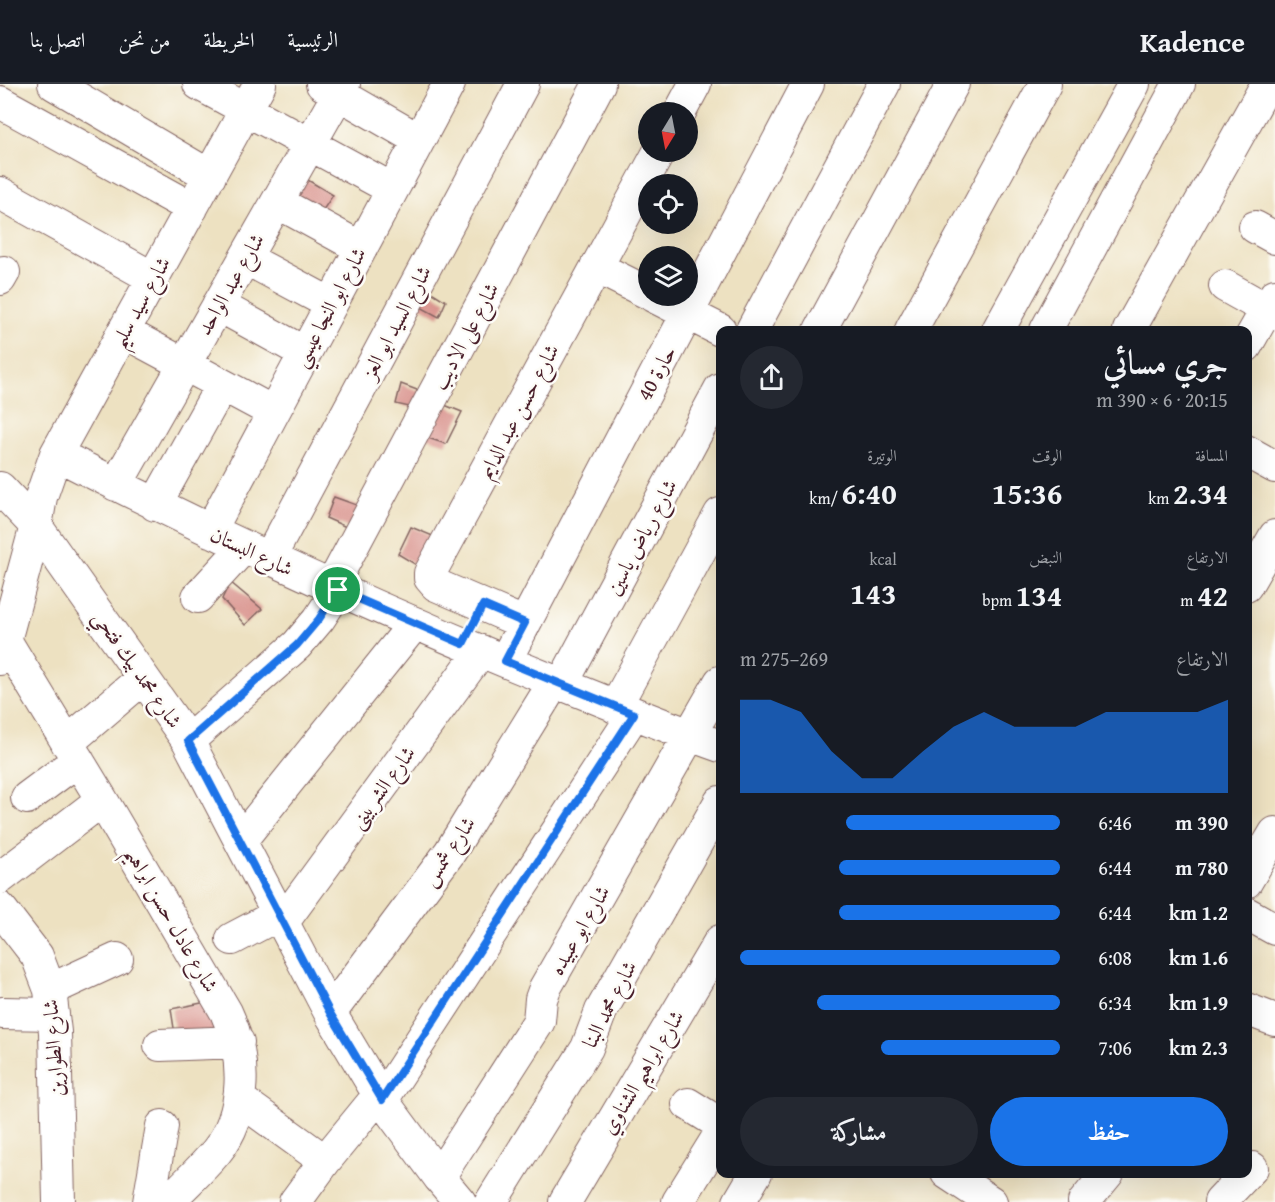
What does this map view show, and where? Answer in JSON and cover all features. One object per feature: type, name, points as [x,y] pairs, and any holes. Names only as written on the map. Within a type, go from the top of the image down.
[{"type":"street","points":[[54,84],[210,176]]},
{"type":"street","points":[[199,84],[253,97],[310,145],[392,189]]},
{"type":"street","name":"شارع ابو النجا عيسي","points":[[210,531],[449,84]]},
{"type":"street","name":"شارع السيد ابو العز","points":[[198,597],[256,553],[523,84]]},
{"type":"street","name":"شارع على الاديب","points":[[188,741],[297,645],[319,619],[599,84]]},
{"type":"street","points":[[685,102],[695,84]]},
{"type":"street","name":"حارة 40","points":[[483,652],[525,623],[808,84]]},
{"type":"street","points":[[754,326],[884,84]]},
{"type":"street","points":[[822,326],[953,84]]},
{"type":"street","points":[[913,326],[1044,84]]},
{"type":"street","points":[[1000,326],[1134,84]]},
{"type":"street","points":[[1048,326],[1179,84]]},
{"type":"street","points":[[1131,326],[1267,84]]},
{"type":"street","points":[[335,87],[418,140]]},
{"type":"street","name":"شارع عبد الواحد","points":[[116,485],[310,145],[335,87]]},
{"type":"street","name":"شارع سيد سليم","points":[[2,645],[36,526],[41,497],[56,454],[253,97]]},
{"type":"street","points":[[0,102],[192,208]]},
{"type":"street","name":"شارع حسن عبد الدايم","points":[[525,623],[436,585],[430,578],[430,573],[654,162]]},
{"type":"street","points":[[0,193],[153,278]]},
{"type":"street","points":[[277,202],[361,248]]},
{"type":"street","points":[[245,258],[331,304]]},
{"type":"street","points":[[596,267],[638,288]]},
{"type":"street","points":[[1225,286],[1272,306],[1252,337]]},
{"type":"street","points":[[218,305],[305,353]]},
{"type":"street","points":[[674,306],[716,328]]},
{"type":"street","points":[[124,332],[273,412]]},
{"type":"street","points":[[155,505],[222,385]]},
{"type":"street","name":"شارع رياض ياسين","points":[[558,683],[716,396]]},
{"type":"street","name":"شارع البستان","points":[[56,454],[155,505],[334,589],[558,683],[716,745]]},
{"type":"street","points":[[1252,454],[1275,467]]},
{"type":"street","name":"شارع محمد بيك فتحي","points":[[0,488],[36,526],[188,741],[330,1013],[381,1097],[459,1202]]},
{"type":"street","points":[[295,1202],[324,1161],[381,1097],[625,710],[716,522]]},
{"type":"street","points":[[1252,576],[1275,536]]},
{"type":"street","points":[[483,605],[483,652]]},
{"type":"street","points":[[241,840],[415,624]]},
{"type":"street","name":"شارع عادل حسن ابراهيم","points":[[2,645],[73,751],[226,1012],[238,1042],[242,1071],[239,1099],[234,1117],[217,1150],[168,1202]]},
{"type":"street","name":"شارع الشربينى","points":[[281,918],[483,652]]},
{"type":"street","points":[[27,798],[143,678]]},
{"type":"street","name":"شارع شمس","points":[[330,1013],[450,852],[558,683]]},
{"type":"street","name":"شارع ابو عبيده","points":[[439,1177],[539,1021],[541,999],[545,988],[716,689]]},
{"type":"street","points":[[0,878],[102,800]]},
{"type":"street","name":"شارع محمد البنا","points":[[491,1202],[587,1048],[601,1011],[716,809]]},
{"type":"street","name":"شارع الطوارين","points":[[0,908],[37,956],[51,1002],[55,1032],[59,1202]]},
{"type":"street","points":[[1252,916],[1275,928]]},
{"type":"street","points":[[232,939],[281,918]]},
{"type":"street","name":"شارع ابراهيم الشناوي","points":[[565,1202],[716,948]]},
{"type":"street","points":[[2,1013],[51,1002],[117,959]]},
{"type":"street","points":[[1252,1011],[1275,1020]]},
{"type":"street","points":[[160,1045],[238,1042]]},
{"type":"street","points":[[239,1099],[324,1161]]},
{"type":"street","points":[[688,1104],[716,1122]]},
{"type":"street","points":[[149,1202],[162,1126]]},
{"type":"street","points":[[678,1202],[716,1140]]},
{"type":"street","points":[[1220,1202],[1263,1171]]},
{"type":"street","points":[[739,1202],[753,1178]]},
{"type":"street","points":[[954,1178],[990,1202]]},
{"type":"street","points":[[1084,1202],[1104,1178]]},
{"type":"building","points":[[301,176],[333,195],[321,213],[290,196]]},
{"type":"building","points":[[425,288],[446,301],[439,317],[417,305]]},
{"type":"building","points":[[401,384],[425,393],[418,409],[396,404]]},
{"type":"building","points":[[437,402],[462,412],[446,444],[419,435]]},
{"type":"building","points":[[334,497],[362,507],[353,530],[326,518]]},
{"type":"building","points":[[411,527],[445,541],[428,572],[398,554]]},
{"type":"building","points":[[230,582],[262,609],[245,625],[222,599]]},
{"type":"building","points":[[212,1001],[218,1033],[176,1041],[171,1009]]},
{"type":"route","points":[[338,590],[463,644],[483,605],[525,623],[505,661],[634,714],[382,1100],[330,1013],[188,741],[297,645],[319,619],[338,590]]}]
